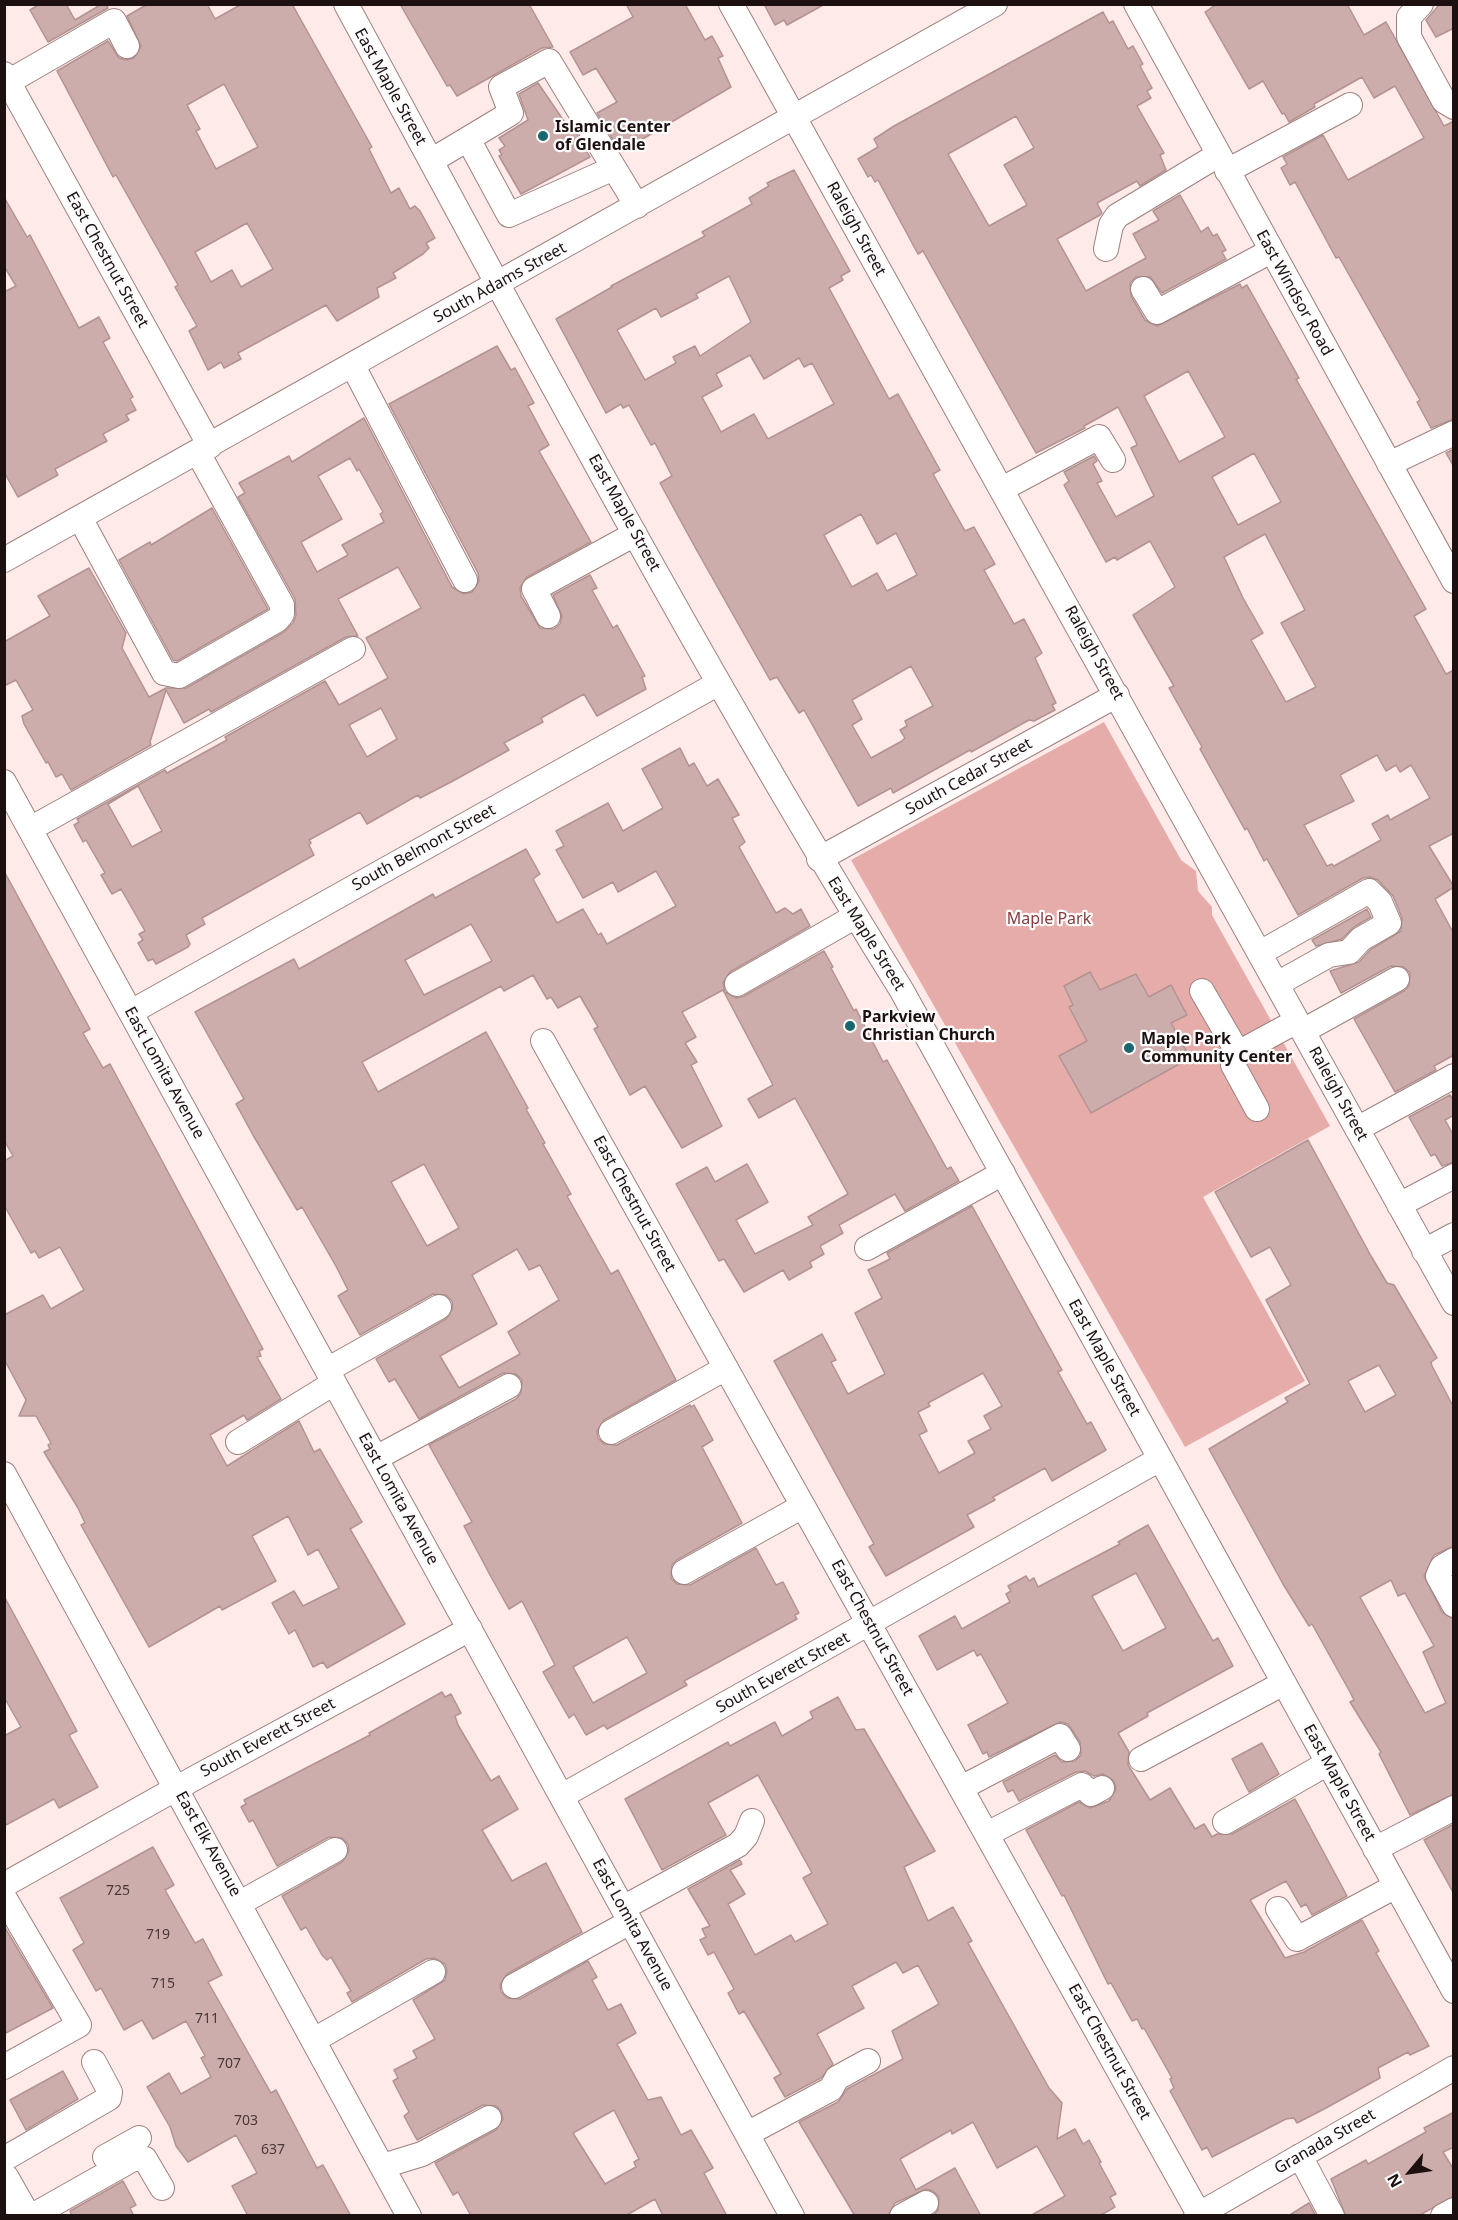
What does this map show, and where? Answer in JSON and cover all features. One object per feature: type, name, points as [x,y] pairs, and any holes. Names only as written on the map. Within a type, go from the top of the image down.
[{"type":"main road","points":[[4,2179],[25,2212]]},
{"type":"street","name":"East Maple Street","points":[[346,4],[717,684],[819,859],[902,991],[1454,1991]]},
{"type":"street","name":"Raleigh Street","points":[[731,4],[1454,1303]]},
{"type":"street","name":"South Adams Street","points":[[4,560],[204,450],[995,4]]},
{"type":"street","name":"East Windsor Road","points":[[1136,4],[1454,581]]},
{"type":"street","points":[[1421,4],[1409,17],[1409,37],[1444,101],[1454,107]]},
{"type":"street","points":[[7,78],[114,21],[128,46]]},
{"type":"street","points":[[431,161],[511,113],[501,87],[549,61],[637,206]]},
{"type":"street","name":"East Chestnut Street","points":[[7,78],[204,450],[282,605],[282,614],[278,620],[179,676],[164,673],[80,519]]},
{"type":"street","points":[[1106,249],[1111,225],[1117,216],[1223,163],[1350,105]]},
{"type":"street","points":[[468,140],[509,215],[614,168]]},
{"type":"street","points":[[1143,289],[1157,312],[1271,251]]},
{"type":"street","points":[[353,366],[465,580]]},
{"type":"street","points":[[1389,464],[1454,433]]},
{"type":"street","points":[[1002,489],[1099,437],[1113,460]]},
{"type":"street","points":[[548,616],[534,589],[635,534]]},
{"type":"street","points":[[30,829],[353,649]]},
{"type":"street","name":"South Belmont Street","points":[[131,1012],[717,684]]},
{"type":"street","name":"South Cedar Street","points":[[819,859],[1117,694]]},
{"type":"street","name":"East Lomita Avenue","points":[[4,782],[792,2216]]},
{"type":"street","points":[[1260,953],[1369,891],[1380,902],[1389,923],[1361,939],[1349,952],[1329,955],[1277,984]]},
{"type":"street","points":[[737,984],[856,916]]},
{"type":"street","points":[[1257,1109],[1233,1065],[1238,1053],[1397,979]]},
{"type":"street","points":[[1202,991],[1238,1053]]},
{"type":"street","name":"East Chestnut Street","points":[[543,1041],[1199,2215]]},
{"type":"street","points":[[1357,1129],[1454,1076]]},
{"type":"street","points":[[867,1248],[1003,1173]]},
{"type":"street","points":[[1399,1205],[1454,1176]]},
{"type":"street","points":[[1424,1251],[1454,1235]]},
{"type":"street","points":[[238,1442],[328,1372],[437,1303]]},
{"type":"street","points":[[611,1432],[726,1368]]},
{"type":"street","points":[[376,1458],[509,1386]]},
{"type":"street","name":"South Everett Street","points":[[562,1796],[1160,1459]]},
{"type":"street","name":"East Elk Avenue","points":[[4,1474],[409,2216]]},
{"type":"street","points":[[684,1572],[803,1506]]},
{"type":"street","points":[[1454,1560],[1442,1567],[1438,1576],[1454,1605]]},
{"type":"street","name":"South Everett Street","points":[[4,1886],[177,1788],[470,1629]]},
{"type":"street","points":[[1142,1759],[1284,1683]]},
{"type":"street","points":[[961,1788],[1060,1736],[1068,1749]]},
{"type":"street","points":[[1225,1822],[1328,1763]]},
{"type":"street","points":[[987,1833],[1082,1785],[1091,1794],[1102,1788]]},
{"type":"street","points":[[1375,1849],[1454,1808]]},
{"type":"street","points":[[514,1986],[738,1845],[746,1836],[752,1821]]},
{"type":"street","points":[[240,1903],[335,1850]]},
{"type":"street","points":[[1278,1909],[1297,1940],[1396,1886]]},
{"type":"street","points":[[4,1897],[79,2025],[4,2067]]},
{"type":"street","points":[[314,2040],[433,1972]]},
{"type":"street","points":[[747,2134],[831,2089],[837,2078],[868,2061]]},
{"type":"street","points":[[4,2159],[109,2098],[110,2092],[94,2062]]},
{"type":"street","name":"Granada Street","points":[[1199,2215],[1454,2068]]},
{"type":"street","points":[[382,2166],[422,2154],[489,2118]]},
{"type":"street","points":[[25,2212],[139,2138]]},
{"type":"street","points":[[1300,2156],[1332,2216]]},
{"type":"street","points":[[25,2212],[133,2159],[145,2160],[162,2188]]},
{"type":"street","points":[[902,2216],[926,2203]]},
{"type":"street","points":[[1443,2216],[1454,2210]]},
{"type":"green space","name":"Maple Park","points":[[1104,722],[1181,860],[1196,871],[1198,891],[1212,907],[1212,915],[1330,1126],[1203,1197],[1305,1381],[1185,1447],[851,860]]},
{"type":"building","points":[[40,4],[66,4],[75,20],[102,4],[106,4],[108,8],[48,42],[30,10]]},
{"type":"building","points":[[148,4],[207,4],[215,19],[242,4],[292,4],[372,147],[369,149],[391,193],[399,188],[410,209],[415,206],[420,211],[435,238],[426,243],[429,248],[393,273],[396,278],[377,288],[379,297],[337,321],[326,305],[238,353],[241,359],[224,368],[221,362],[208,370],[189,331],[197,326],[175,287],[178,285],[116,175],[113,177],[57,71],[108,41],[119,58],[126,60],[134,58],[141,46],[127,16]],"holes":[[[224,84],[258,147],[216,169],[196,131],[200,129],[187,105]],[[247,223],[273,269],[241,287],[232,270],[211,282],[195,252]]]},
{"type":"building","points":[[400,4],[529,4],[553,47],[542,48],[457,96],[450,85],[447,86]]},
{"type":"building","points":[[626,4],[685,4],[705,40],[712,36],[723,56],[718,58],[731,87],[624,150],[619,141],[615,143],[597,113],[617,102],[596,68],[583,75],[570,52],[633,17]]},
{"type":"building","points":[[764,4],[825,4],[787,25],[784,20],[775,25]]},
{"type":"building","points":[[1217,4],[1347,4],[1364,35],[1386,22],[1444,126],[1454,121],[1454,419],[1431,428],[1417,402],[1420,400],[1339,257],[1336,258],[1295,182],[1290,185],[1281,168],[1287,164],[1283,157],[1323,135],[1348,180],[1424,138],[1395,86],[1374,98],[1362,77],[1314,104],[1315,107],[1289,122],[1263,81],[1249,89],[1205,12]]},
{"type":"building","points":[[1440,4],[1454,4],[1454,28],[1436,37],[1426,20]]},
{"type":"building","points":[[1103,12],[1109,23],[1113,21],[1128,49],[1133,46],[1143,64],[1140,66],[1152,88],[1147,91],[1151,98],[1137,106],[1164,153],[1160,155],[1166,170],[1140,186],[1137,181],[1097,203],[1102,213],[1100,215],[1057,239],[1086,291],[1146,258],[1133,234],[1159,220],[1153,211],[1180,195],[1201,232],[1208,227],[1213,236],[1217,234],[1226,250],[1222,252],[1226,259],[1162,293],[1150,277],[1136,277],[1130,283],[1131,296],[1145,320],[1157,326],[1240,284],[1242,288],[1247,285],[1299,378],[1296,379],[1426,609],[1414,616],[1446,674],[1454,670],[1454,833],[1429,846],[1454,887],[1435,899],[1454,934],[1454,1055],[1434,1066],[1436,1070],[1395,1092],[1354,1019],[1409,986],[1410,973],[1404,967],[1391,966],[1341,993],[1330,971],[1359,962],[1370,950],[1401,931],[1402,918],[1393,896],[1378,880],[1370,877],[1363,878],[1298,915],[1267,859],[1264,861],[1247,828],[1245,830],[1200,749],[1202,747],[1169,688],[1174,686],[1133,615],[1175,587],[1150,541],[1117,560],[1115,557],[1106,562],[1064,485],[1069,481],[1064,472],[1094,456],[1097,461],[1093,464],[1102,481],[1097,483],[1116,517],[1154,496],[1131,448],[1137,445],[1136,442],[1118,407],[1084,426],[1085,428],[1036,453],[923,251],[918,254],[878,180],[875,182],[871,175],[868,177],[858,159],[878,147],[874,139]],"holes":[[[1016,116],[1034,148],[1004,165],[1027,205],[989,226],[948,154]],[[1188,371],[1225,437],[1179,462],[1144,396]],[[1254,453],[1281,502],[1238,525],[1212,477]],[[1265,534],[1305,610],[1281,623],[1316,687],[1286,702],[1251,640],[1263,633],[1243,598],[1224,557]],[[1377,755],[1386,771],[1396,765],[1400,772],[1411,765],[1430,798],[1390,820],[1388,815],[1372,824],[1381,840],[1334,866],[1332,864],[1327,866],[1304,825],[1354,801],[1340,775]]]},
{"type":"building","name":"Islamic Center of Glendale","points":[[538,83],[566,124],[570,122],[590,157],[521,194],[499,156],[502,155],[499,150],[505,146],[499,138],[528,120],[519,94]]},
{"type":"building","points":[[794,170],[850,271],[841,276],[843,280],[829,288],[889,399],[898,394],[940,470],[933,474],[965,531],[974,527],[995,564],[984,570],[1014,624],[1024,619],[1042,653],[1035,658],[1056,703],[1052,705],[1055,710],[1034,721],[1029,720],[971,752],[970,750],[893,793],[891,788],[858,806],[804,710],[799,713],[777,677],[770,680],[696,549],[660,483],[672,476],[655,443],[651,445],[629,405],[623,408],[621,404],[606,413],[556,319],[611,286],[705,236],[702,232],[752,204],[749,198],[769,186],[767,183]],"holes":[[[729,276],[751,322],[700,356],[695,346],[673,357],[676,363],[645,380],[617,330],[656,308],[661,317],[698,298],[696,294]],[[750,355],[764,379],[799,358],[804,367],[812,363],[834,404],[768,439],[754,414],[721,432],[702,397],[722,386],[716,374]],[[861,514],[877,544],[896,533],[917,575],[887,591],[877,573],[852,587],[824,535]],[[911,666],[933,706],[905,721],[907,726],[900,730],[905,738],[902,741],[871,758],[852,725],[862,719],[852,700]]]},
{"type":"building","points":[[4,197],[27,237],[30,235],[79,328],[99,317],[110,338],[103,342],[133,397],[130,399],[136,410],[126,415],[129,420],[103,434],[107,441],[55,469],[58,475],[18,497],[4,472],[4,292],[16,286],[4,266]]},
{"type":"building","points":[[497,346],[511,370],[515,368],[534,403],[528,406],[549,445],[539,451],[591,542],[527,577],[520,588],[521,596],[540,628],[554,629],[560,624],[562,616],[553,595],[590,575],[597,588],[592,590],[613,628],[617,625],[645,676],[642,677],[646,689],[597,716],[584,694],[541,718],[543,722],[504,743],[509,750],[451,782],[420,798],[418,795],[367,824],[360,812],[309,840],[314,855],[202,918],[205,924],[186,935],[190,944],[188,947],[156,964],[153,959],[148,961],[138,943],[143,940],[139,934],[145,931],[121,889],[112,894],[101,875],[105,873],[86,840],[83,842],[74,825],[79,822],[77,819],[165,770],[167,773],[227,740],[225,737],[325,681],[339,705],[388,678],[366,638],[421,608],[398,567],[338,599],[358,636],[346,637],[211,712],[209,709],[184,723],[166,690],[151,745],[71,790],[62,774],[56,777],[48,762],[46,763],[24,724],[22,716],[33,710],[16,680],[4,686],[4,642],[50,616],[38,596],[89,568],[126,633],[122,648],[149,697],[166,688],[186,688],[284,632],[293,623],[296,615],[295,599],[238,497],[245,493],[239,483],[289,456],[292,462],[364,418],[452,587],[464,594],[472,592],[479,581],[478,573],[389,404]],"holes":[[[350,458],[357,471],[359,469],[383,512],[380,514],[384,522],[342,545],[348,555],[317,572],[301,542],[342,519],[318,476]],[[381,708],[397,739],[367,757],[349,725]],[[138,786],[162,831],[132,847],[108,804]]]},
{"type":"building","points":[[1454,449],[1454,467],[1446,453]]},
{"type":"building","points":[[212,508],[268,609],[177,661],[173,660],[119,560],[150,542],[151,545]]},
{"type":"building","points":[[680,748],[689,766],[694,763],[707,786],[718,779],[739,815],[732,818],[745,842],[739,847],[776,913],[785,908],[793,914],[801,909],[810,926],[730,972],[723,983],[725,992],[736,998],[744,996],[824,951],[883,1062],[887,1060],[947,1169],[951,1167],[959,1181],[905,1211],[895,1194],[839,1225],[843,1233],[820,1246],[824,1254],[810,1262],[812,1267],[789,1280],[783,1270],[744,1292],[724,1259],[719,1261],[676,1184],[707,1167],[715,1182],[747,1164],[768,1202],[736,1220],[755,1254],[813,1225],[808,1217],[848,1194],[795,1098],[759,1118],[748,1099],[773,1085],[723,990],[682,1012],[696,1037],[685,1043],[697,1062],[691,1065],[722,1126],[682,1148],[645,1086],[630,1095],[594,1029],[598,1027],[580,996],[558,1008],[551,997],[547,999],[533,975],[504,991],[501,986],[362,1062],[378,1092],[486,1032],[528,1108],[526,1109],[545,1143],[543,1144],[571,1194],[567,1196],[611,1274],[618,1270],[676,1380],[604,1420],[597,1431],[598,1438],[604,1444],[617,1445],[690,1405],[691,1407],[694,1405],[713,1440],[702,1447],[742,1523],[677,1560],[672,1565],[671,1578],[677,1584],[690,1585],[756,1548],[776,1585],[783,1582],[799,1613],[795,1615],[797,1619],[684,1681],[687,1685],[607,1729],[604,1725],[586,1735],[574,1714],[569,1718],[543,1672],[555,1665],[522,1601],[509,1609],[490,1575],[464,1526],[472,1522],[429,1445],[516,1399],[521,1393],[522,1380],[516,1374],[503,1373],[419,1419],[395,1379],[389,1382],[376,1359],[446,1319],[453,1308],[452,1301],[446,1295],[433,1294],[360,1335],[338,1296],[348,1290],[337,1268],[302,1207],[297,1210],[253,1135],[236,1104],[244,1099],[195,1012],[294,959],[299,969],[433,894],[435,898],[526,849],[540,874],[533,879],[557,923],[583,909],[598,935],[601,933],[607,944],[676,906],[656,871],[618,892],[613,882],[583,898],[556,850],[564,846],[556,831],[608,803],[623,831],[663,808],[642,769]],"holes":[[[471,924],[492,961],[424,995],[405,960]],[[424,1164],[459,1228],[427,1246],[391,1182]],[[517,1249],[529,1270],[540,1265],[559,1300],[508,1332],[520,1354],[459,1388],[440,1356],[497,1324],[472,1275]],[[627,1637],[647,1673],[593,1703],[573,1667]]]},
{"type":"building","points":[[4,871],[90,1029],[83,1033],[103,1068],[110,1064],[263,1349],[259,1351],[261,1356],[257,1357],[281,1399],[247,1420],[244,1415],[210,1435],[227,1466],[299,1421],[314,1452],[320,1449],[362,1522],[350,1529],[405,1624],[327,1668],[323,1662],[313,1667],[295,1630],[289,1634],[272,1603],[294,1591],[303,1606],[339,1588],[318,1549],[308,1555],[288,1516],[252,1536],[276,1581],[222,1610],[220,1606],[149,1647],[81,1525],[85,1523],[78,1508],[44,1452],[50,1449],[48,1445],[51,1443],[36,1416],[19,1416],[26,1400],[4,1359],[4,1315],[43,1295],[51,1309],[84,1290],[60,1247],[39,1258],[35,1251],[31,1253],[4,1205],[4,1161],[13,1156],[4,1140]]},
{"type":"building","points":[[1367,909],[1371,917],[1354,927],[1342,939],[1316,946],[1312,940]]},
{"type":"building","name":"Maple Park Community Center","points":[[1090,972],[1100,990],[1136,974],[1149,997],[1171,985],[1187,1015],[1171,1023],[1190,1058],[1091,1113],[1059,1056],[1087,1041],[1069,1007],[1073,1005],[1064,986]]},
{"type":"building","points":[[1450,1095],[1454,1101],[1454,1115],[1445,1120],[1454,1136],[1454,1162],[1442,1166],[1435,1154],[1431,1156],[1409,1117]]},
{"type":"building","points":[[1308,1140],[1371,1256],[1387,1283],[1394,1285],[1437,1358],[1431,1362],[1432,1366],[1454,1408],[1454,1546],[1434,1555],[1424,1576],[1442,1612],[1454,1619],[1454,1794],[1410,1815],[1379,1754],[1381,1752],[1350,1702],[1354,1700],[1350,1692],[1312,1624],[1309,1626],[1283,1584],[1209,1449],[1288,1402],[1285,1398],[1310,1384],[1266,1300],[1291,1285],[1270,1247],[1251,1257],[1215,1192]],"holes":[[[1379,1365],[1396,1395],[1365,1412],[1348,1381]],[[1391,1580],[1398,1596],[1405,1593],[1434,1646],[1423,1652],[1446,1703],[1425,1713],[1360,1597]]]},
{"type":"building","points":[[972,1206],[1062,1370],[1058,1372],[1087,1424],[1091,1422],[1106,1450],[1052,1481],[1045,1468],[993,1497],[995,1500],[967,1515],[974,1527],[886,1576],[869,1547],[874,1544],[774,1361],[822,1334],[836,1360],[831,1362],[848,1394],[885,1374],[855,1313],[882,1298],[868,1270],[890,1259],[887,1253]],"holes":[[[983,1373],[1002,1406],[984,1416],[991,1429],[968,1441],[975,1453],[939,1473],[919,1435],[927,1431],[918,1412],[930,1406],[928,1403]]]},
{"type":"building","points":[[1148,1525],[1213,1641],[1218,1638],[1233,1666],[1147,1713],[1148,1716],[1118,1733],[1129,1752],[1128,1765],[1150,1800],[1170,1788],[1195,1829],[1204,1824],[1212,1837],[1217,1834],[1232,1834],[1295,1799],[1347,1896],[1312,1915],[1306,1904],[1301,1907],[1286,1881],[1250,1900],[1285,1958],[1304,1952],[1362,1920],[1379,1951],[1376,1953],[1429,2046],[1410,2055],[1408,2052],[1378,2068],[1380,2078],[1297,2123],[1294,2118],[1286,2119],[1212,2157],[1207,2147],[1202,2150],[1170,2091],[1174,2088],[1170,2079],[1172,2078],[1144,2028],[1142,2029],[1137,2019],[1132,2021],[1111,1983],[1108,1984],[1064,1895],[1062,1896],[1026,1830],[1079,1802],[1090,1808],[1109,1801],[1116,1789],[1114,1781],[1103,1774],[1094,1776],[1085,1771],[1076,1772],[1019,1801],[1013,1790],[1008,1792],[1003,1782],[1055,1755],[1062,1762],[1075,1761],[1081,1755],[1080,1742],[1068,1724],[1060,1722],[989,1757],[987,1752],[983,1754],[968,1725],[1008,1703],[981,1654],[977,1656],[974,1650],[937,1670],[919,1636],[955,1616],[962,1629],[1010,1602],[1006,1594],[1011,1591],[1008,1586],[1026,1576],[1029,1581],[1034,1578],[1038,1587],[1120,1544],[1118,1542]],"holes":[[[1136,1573],[1166,1628],[1123,1651],[1092,1596]]]},
{"type":"building","points":[[4,1596],[77,1731],[69,1735],[98,1787],[59,1808],[54,1799],[4,1826],[4,1736],[21,1727],[4,1697]]},
{"type":"building","points":[[442,1692],[445,1697],[451,1694],[461,1713],[455,1716],[458,1725],[491,1781],[499,1776],[518,1809],[482,1830],[512,1881],[546,1863],[582,1932],[507,1974],[500,1985],[501,1992],[507,1998],[520,1999],[588,1961],[597,1977],[592,1980],[608,2010],[621,2004],[636,2033],[617,2044],[648,2100],[661,2097],[681,2135],[691,2130],[713,2168],[704,2173],[727,2216],[663,2216],[655,2199],[625,2216],[471,2216],[458,2192],[453,2195],[435,2163],[496,2130],[503,2119],[501,2111],[496,2106],[483,2105],[417,2140],[404,2116],[409,2112],[393,2081],[398,2078],[394,2070],[417,2058],[413,2051],[435,2039],[413,2000],[445,1980],[447,1971],[445,1964],[434,1958],[426,1959],[352,2002],[347,1993],[351,1991],[331,1957],[327,1960],[322,1955],[306,1927],[301,1930],[282,1896],[342,1862],[349,1851],[348,1844],[342,1838],[329,1837],[277,1866],[253,1820],[249,1822],[241,1807],[246,1804],[244,1800],[370,1735],[369,1733]],"holes":[[[614,2110],[639,2159],[634,2162],[636,2167],[605,2184],[573,2133]]]},
{"type":"building","points":[[838,1697],[856,1730],[864,1729],[935,1851],[904,1867],[928,1921],[953,1907],[972,1941],[968,1943],[1049,2088],[1062,2103],[1057,2139],[1075,2129],[1083,2144],[1089,2140],[1101,2162],[1099,2163],[1116,2194],[1110,2197],[1115,2207],[1099,2216],[1030,2216],[1065,2196],[1037,2146],[997,2168],[973,2122],[952,2134],[951,2130],[900,2159],[916,2190],[955,2168],[981,2216],[933,2216],[938,2210],[939,2197],[933,2191],[926,2189],[895,2203],[888,2216],[855,2216],[799,2122],[838,2102],[847,2089],[903,2059],[892,2031],[939,2004],[918,1965],[903,1973],[896,1962],[852,1986],[864,2008],[817,2034],[833,2064],[821,2078],[785,2097],[774,2078],[781,2074],[744,2011],[739,2014],[728,1993],[734,1989],[714,1952],[708,1955],[700,1940],[706,1937],[702,1929],[710,1926],[688,1889],[740,1860],[742,1864],[730,1870],[745,1894],[728,1904],[755,1955],[791,1935],[795,1942],[828,1924],[803,1878],[812,1873],[758,1775],[708,1803],[726,1835],[662,1870],[625,1799],[728,1742],[730,1746],[775,1722],[782,1736],[813,1718],[810,1712]]},
{"type":"building","points":[[1262,1743],[1279,1774],[1249,1792],[1232,1759]]},
{"type":"building","points":[[1454,1824],[1454,1894],[1424,1840]]},
{"type":"building","points":[[153,1847],[174,1885],[165,1890],[195,1943],[203,1939],[222,1975],[208,1982],[271,2093],[276,2090],[317,2168],[323,2165],[351,2216],[248,2216],[232,2186],[257,2173],[236,2135],[188,2162],[176,2146],[170,2127],[147,2087],[169,2073],[181,2094],[211,2077],[201,2058],[205,2056],[186,2021],[153,2039],[142,2020],[124,2030],[101,1988],[96,1991],[73,1950],[84,1943],[60,1898]]},
{"type":"building","points":[[4,1926],[53,2008],[4,2034]]},
{"type":"building","points":[[63,2071],[78,2099],[26,2130],[10,2100]]},
{"type":"building","points":[[1454,2112],[1454,2147],[1443,2152],[1454,2170],[1454,2196],[1418,2216],[1346,2216],[1331,2179],[1366,2160],[1368,2164],[1426,2132],[1424,2128]]},
{"type":"building","points":[[123,2181],[136,2205],[130,2208],[134,2216],[72,2216],[70,2211]]},
{"type":"building","points":[[1309,2203],[1316,2216],[1288,2216]]},
{"type":"place","name":"Islamic Center of Glendale","points":[[543,136]]},
{"type":"place","name":"Parkview Christian Church","points":[[850,1026]]},
{"type":"place","name":"Maple Park Community Center","points":[[1129,1048]]}]
